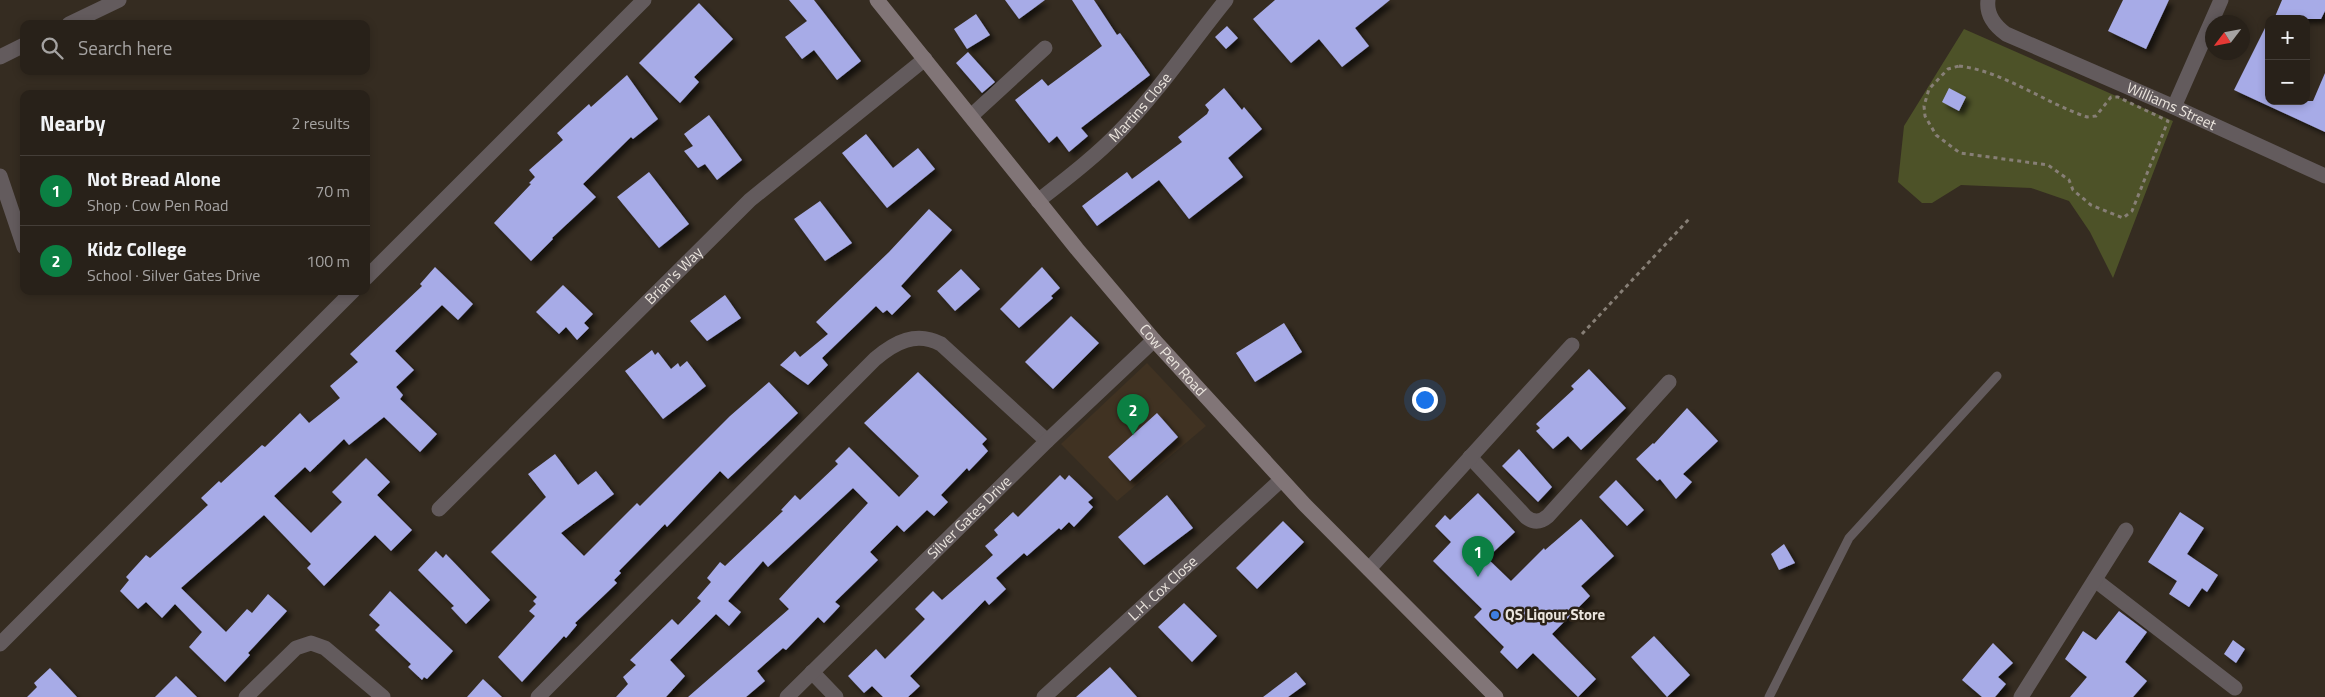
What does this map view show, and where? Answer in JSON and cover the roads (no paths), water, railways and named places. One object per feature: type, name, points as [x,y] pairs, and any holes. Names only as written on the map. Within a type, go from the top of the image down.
[{"type":"main road","name":"Cow Pen Road","points":[[877,0],[1038,201],[1154,340],[1281,480],[1496,697]]},
{"type":"street","points":[[370,274],[644,0]]},
{"type":"street","name":"Martins Close","points":[[1038,201],[1086,163],[1124,126],[1226,0]]},
{"type":"street","name":"Williams Street","points":[[1988,0],[1989,14],[1993,22],[2006,34],[2174,107],[2325,176]]},
{"type":"street","points":[[2174,107],[2222,0]]},
{"type":"street","points":[[77,20],[111,2]]},
{"type":"street","points":[[0,57],[20,48]]},
{"type":"street","points":[[971,116],[1046,48]]},
{"type":"street","name":"Brian's Way","points":[[439,509],[750,200],[926,59]]},
{"type":"street","points":[[0,176],[20,235]]},
{"type":"street","points":[[0,644],[349,295]]},
{"type":"street","points":[[538,697],[875,359],[898,342],[916,338],[941,344],[1047,440]]},
{"type":"street","name":"Silver Gates Drive","points":[[787,697],[1047,440],[1154,340]]},
{"type":"street","points":[[1369,569],[1572,345]]},
{"type":"street","points":[[1470,458],[1526,517],[1534,521],[1541,520],[1548,516],[1669,382]]},
{"type":"street","name":"L.H. Cox Close","points":[[1044,697],[1281,480]]},
{"type":"street","points":[[2021,697],[2126,530]]},
{"type":"street","points":[[2095,580],[2235,688]]},
{"type":"street","points":[[246,697],[290,654],[301,645],[311,642],[325,648],[383,697]]},
{"type":"street","points":[[812,672],[836,697]]},
{"type":"lane","points":[[1769,697],[1849,538],[1997,376]]},
{"type":"place","name":"Kidz College","points":[[1133,435]]},
{"type":"place","name":"Not Bread Alone","points":[[1478,577]]},
{"type":"place","name":"QS Liqour Store","points":[[1495,615]]}]
